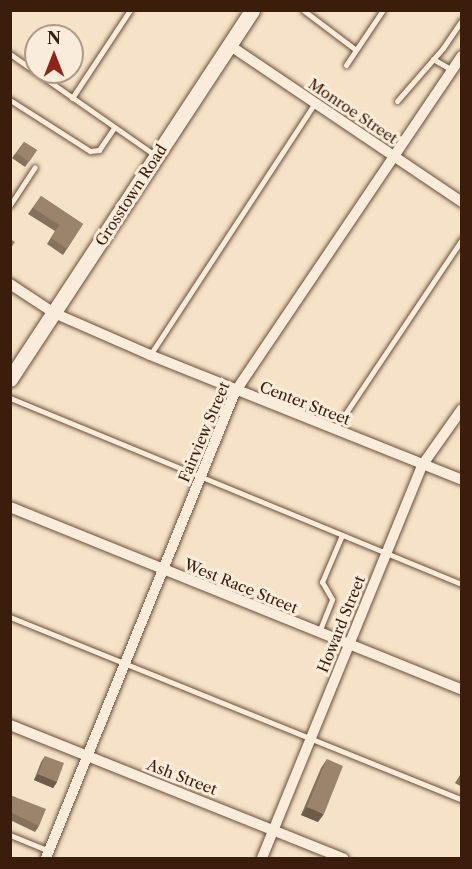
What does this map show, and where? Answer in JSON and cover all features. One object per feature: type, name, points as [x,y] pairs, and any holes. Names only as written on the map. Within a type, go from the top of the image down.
[{"type":"street","name":"Grosstown Road","points":[[10,379],[252,10]]},
{"type":"street","name":"Monroe Street","points":[[229,45],[462,202]]},
{"type":"street","name":"Fairview Street","points":[[48,855],[235,392],[462,56]]},
{"type":"street","name":"Center Street","points":[[10,284],[54,313],[235,392],[462,480]]},
{"type":"street","name":"Howard Street","points":[[262,858],[313,737],[346,645],[387,554],[423,465],[462,409]]},
{"type":"street","name":"West Race Street","points":[[10,507],[163,571],[462,690]]},
{"type":"street","name":"Ash Street","points":[[10,725],[274,828],[343,858]]},
{"type":"lane","points":[[72,98],[130,10]]},
{"type":"lane","points":[[303,10],[356,50]]},
{"type":"lane","points":[[346,65],[384,10]]},
{"type":"lane","points":[[397,101],[462,20]]},
{"type":"lane","points":[[10,54],[156,156]]},
{"type":"lane","points":[[432,60],[452,70]]},
{"type":"lane","points":[[10,100],[90,151],[99,150],[114,128]]},
{"type":"lane","points":[[150,355],[314,104]]},
{"type":"lane","points":[[10,205],[35,167]]},
{"type":"lane","points":[[334,430],[462,239]]},
{"type":"lane","points":[[10,398],[462,584]]},
{"type":"lane","points":[[319,634],[332,599],[322,582],[342,536]]},
{"type":"lane","points":[[10,617],[126,666],[313,737],[462,800]]},
{"type":"lane","points":[[10,835],[48,855]]},
{"type":"building","points":[[24,142],[37,150],[29,162],[16,153]]},
{"type":"building","points":[[41,196],[83,224],[67,249],[51,238],[59,225],[33,208]]},
{"type":"building","points":[[10,239],[15,242],[10,249]]},
{"type":"building","points":[[45,756],[64,763],[57,782],[38,774]]},
{"type":"building","points":[[327,759],[343,766],[324,814],[307,807]]},
{"type":"building","points":[[10,795],[46,809],[39,826],[10,812]]}]
